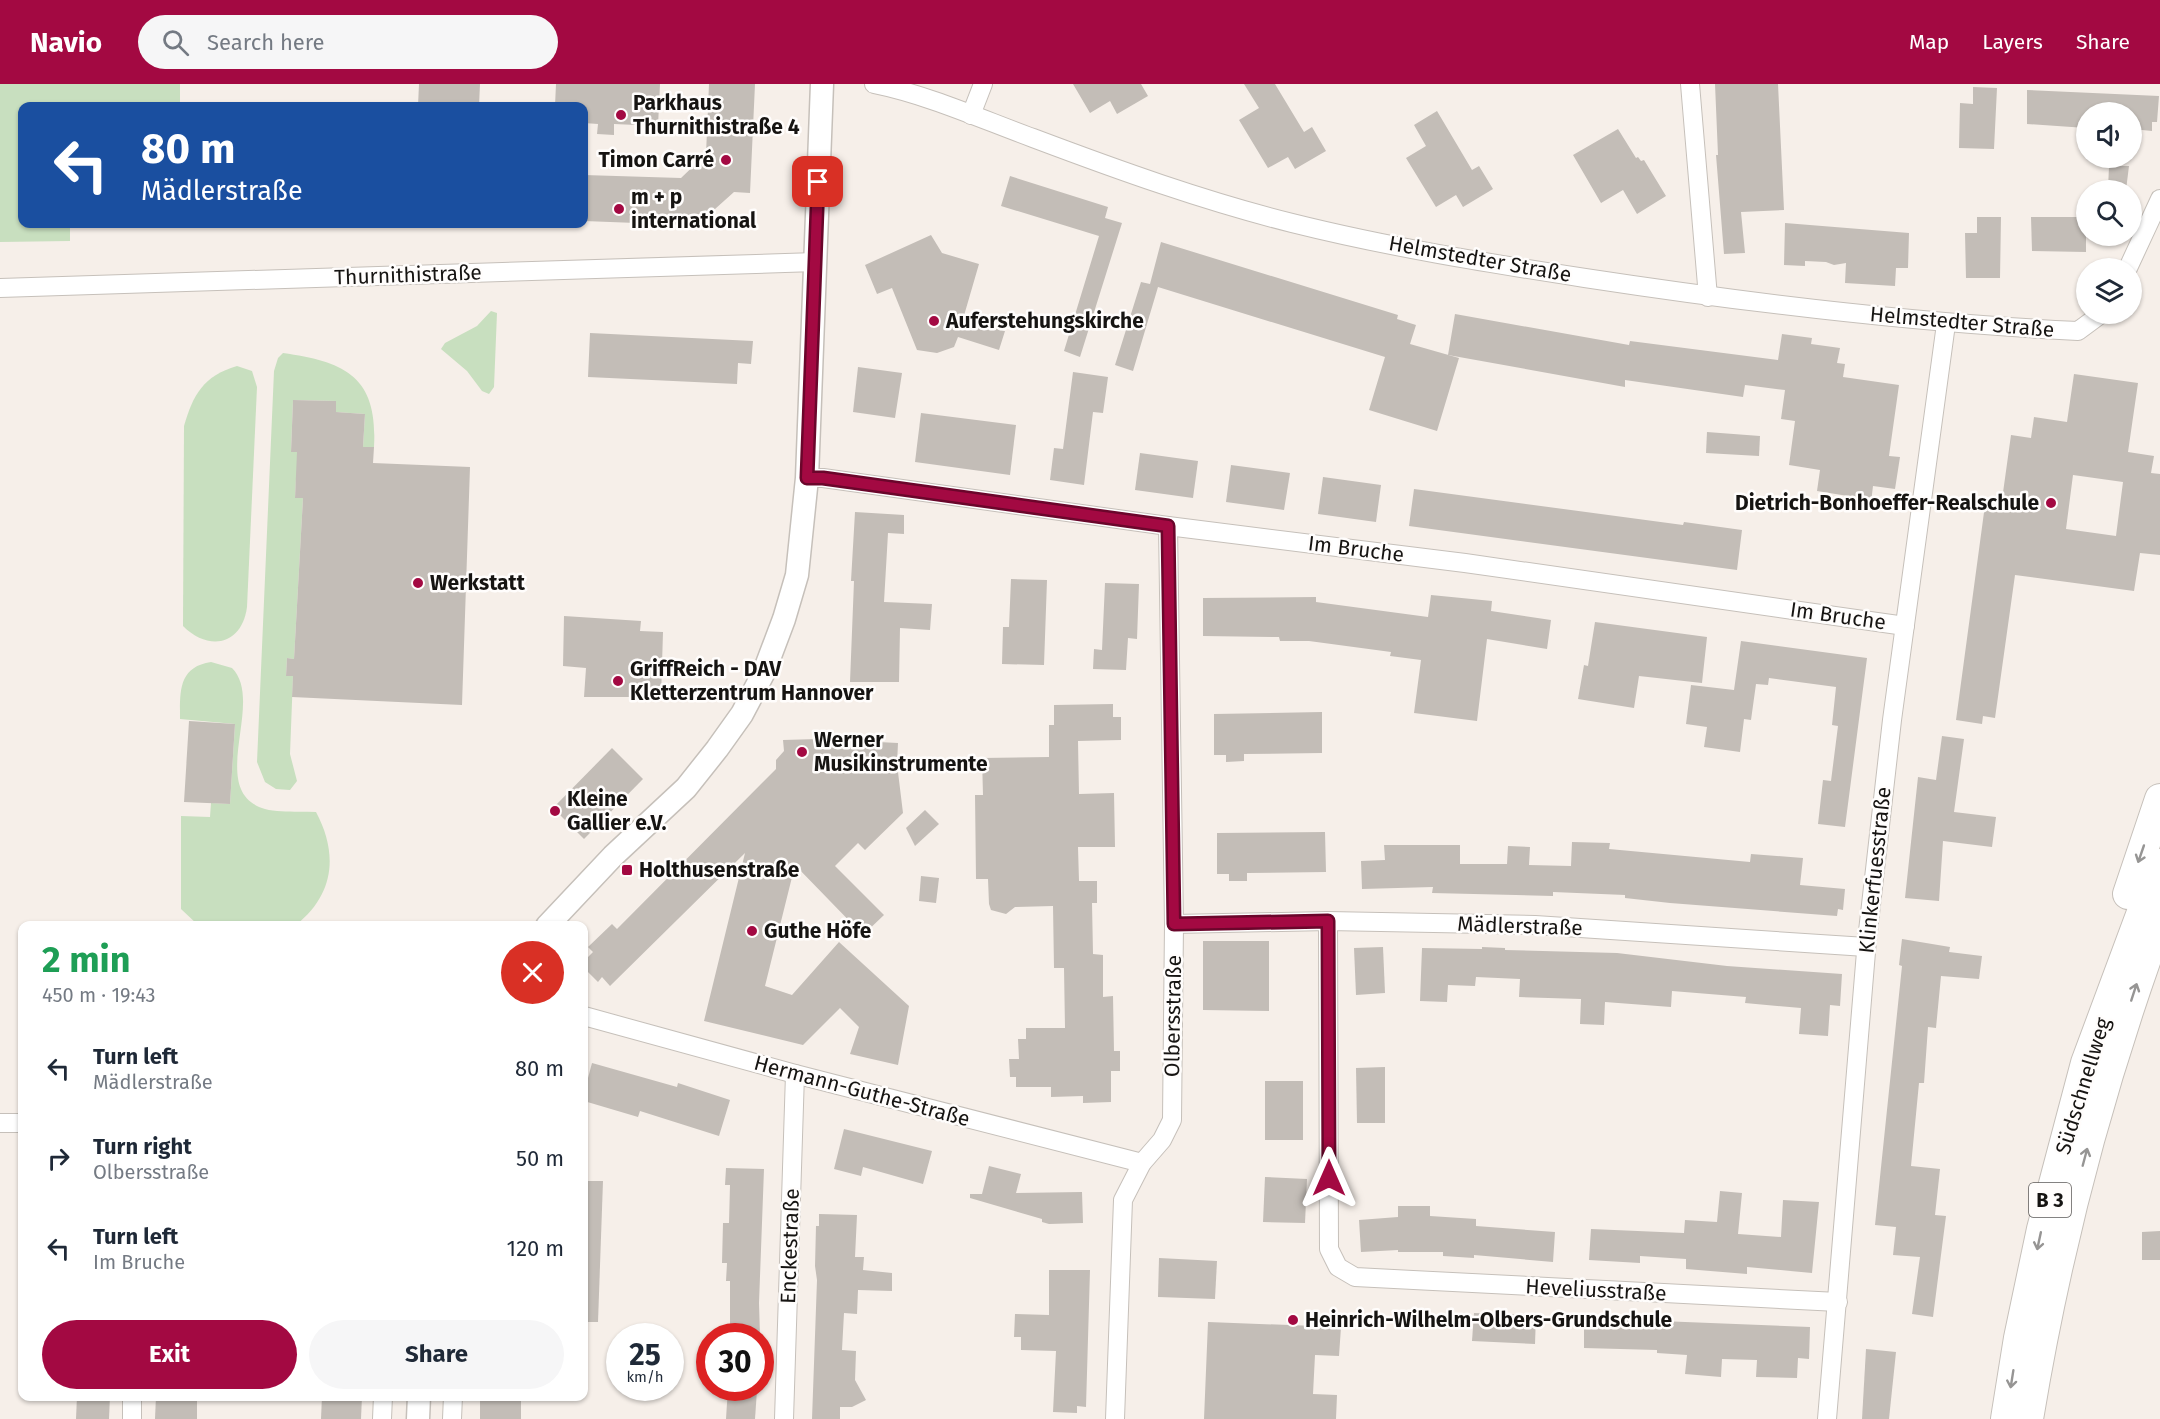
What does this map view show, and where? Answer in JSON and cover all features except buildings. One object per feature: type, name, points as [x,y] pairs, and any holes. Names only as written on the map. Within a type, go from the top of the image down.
[{"type":"highway","points":[[2086,1063],[2103,977],[2160,799]]},
{"type":"highway","name":"Südschnellweg","points":[[2006,1419],[2019,1338],[2042,1229],[2086,1063],[2160,864]]},
{"type":"highway","name":"Südschnellweg","points":[[2028,1419],[2041,1342],[2090,1136],[2139,976],[2160,920]]},
{"type":"street","points":[[552,921],[613,856],[686,788],[742,714],[764,672],[797,575],[807,478],[822,84]]},
{"type":"street","name":"Helmstedter Straße","points":[[874,84],[893,88],[971,115],[1150,182],[1292,223],[1449,256],[1708,297],[1946,324],[2078,331],[2088,324]]},
{"type":"street","points":[[971,115],[983,84]]},
{"type":"street","points":[[1690,84],[1708,297]]},
{"type":"street","points":[[2133,258],[2160,199]]},
{"type":"street","name":"Thurnithistraße","points":[[0,288],[816,262]]},
{"type":"street","name":"Klinkerfuesstraße","points":[[1827,1419],[1866,947],[1905,626],[1946,324]]},
{"type":"street","name":"Im Bruche","points":[[807,478],[823,478],[1168,526],[1465,562],[1905,626]]},
{"type":"street","name":"Olbersstraße","points":[[1115,1419],[1123,1200],[1142,1163],[1162,1140],[1172,1120],[1174,924],[1168,526]]},
{"type":"street","name":"Mädlerstraße","points":[[1174,924],[1328,921],[1535,925],[1866,947]]},
{"type":"street","name":"Heveliusstraße","points":[[1328,921],[1329,1249],[1338,1267],[1354,1277],[1838,1302]]},
{"type":"street","name":"Hermann-Guthe-Straße","points":[[588,1017],[795,1074],[1142,1163]]},
{"type":"street","name":"Enckestraße","points":[[784,1419],[795,1074]]},
{"type":"street","points":[[0,1122],[18,1123]]},
{"type":"street","points":[[132,1401],[132,1419]]},
{"type":"street","points":[[382,1419],[383,1401]]},
{"type":"street","points":[[418,1419],[419,1401]]},
{"type":"street","points":[[452,1419],[453,1401]]},
{"type":"green space","points":[[0,84],[180,84],[180,102],[18,102],[18,228],[70,228],[70,241],[0,242]]},
{"type":"green space","points":[[491,311],[497,313],[494,387],[489,394],[482,391],[467,371],[441,349],[445,343],[477,326]]},
{"type":"green space","points":[[283,353],[324,362],[341,368],[354,377],[364,389],[374,423],[374,447],[363,447],[365,414],[336,412],[336,401],[293,400],[291,451],[305,452],[296,479],[295,497],[303,498],[294,659],[287,658],[286,676],[293,676],[290,754],[297,781],[290,790],[276,789],[265,782],[257,762],[274,371],[278,358]]},
{"type":"green space","points":[[237,366],[252,371],[257,387],[247,607],[239,630],[223,641],[213,641],[193,634],[183,626],[184,426],[191,405],[201,388],[216,375]]},
{"type":"green space","points":[[211,662],[232,668],[241,683],[243,702],[237,765],[239,784],[248,799],[265,809],[316,812],[323,827],[330,858],[329,872],[319,900],[300,921],[194,921],[181,909],[181,816],[210,817],[211,803],[230,804],[235,724],[180,719],[183,682],[192,669]]},
{"type":"place","name":"Parkhaus Thurnithistraße 4","points":[[621,115]]},
{"type":"place","name":"Timon Carré","points":[[726,160]]},
{"type":"place","name":"m + p international","points":[[619,209]]},
{"type":"place","name":"Auferstehungskirche","points":[[934,321]]},
{"type":"place","name":"Dietrich-Bonhoeffer-Realschule","points":[[2051,503]]},
{"type":"place","name":"Werkstatt","points":[[418,583]]},
{"type":"place","name":"GriffReich - DAV Kletterzentrum Hannover","points":[[618,681]]},
{"type":"place","name":"Werner Musikinstrumente","points":[[802,752]]},
{"type":"place","name":"Kleine Gallier e.V.","points":[[555,811]]},
{"type":"place","name":"Holthusenstraße","points":[[627,870]]},
{"type":"place","name":"Guthe Höfe","points":[[752,931]]},
{"type":"place","name":"Heinrich-Wilhelm-Olbers-Grundschule","points":[[1293,1320]]},
{"type":"route","points":[[818,182],[807,478],[823,478],[1168,526],[1174,924],[1328,921],[1329,1178]]}]
